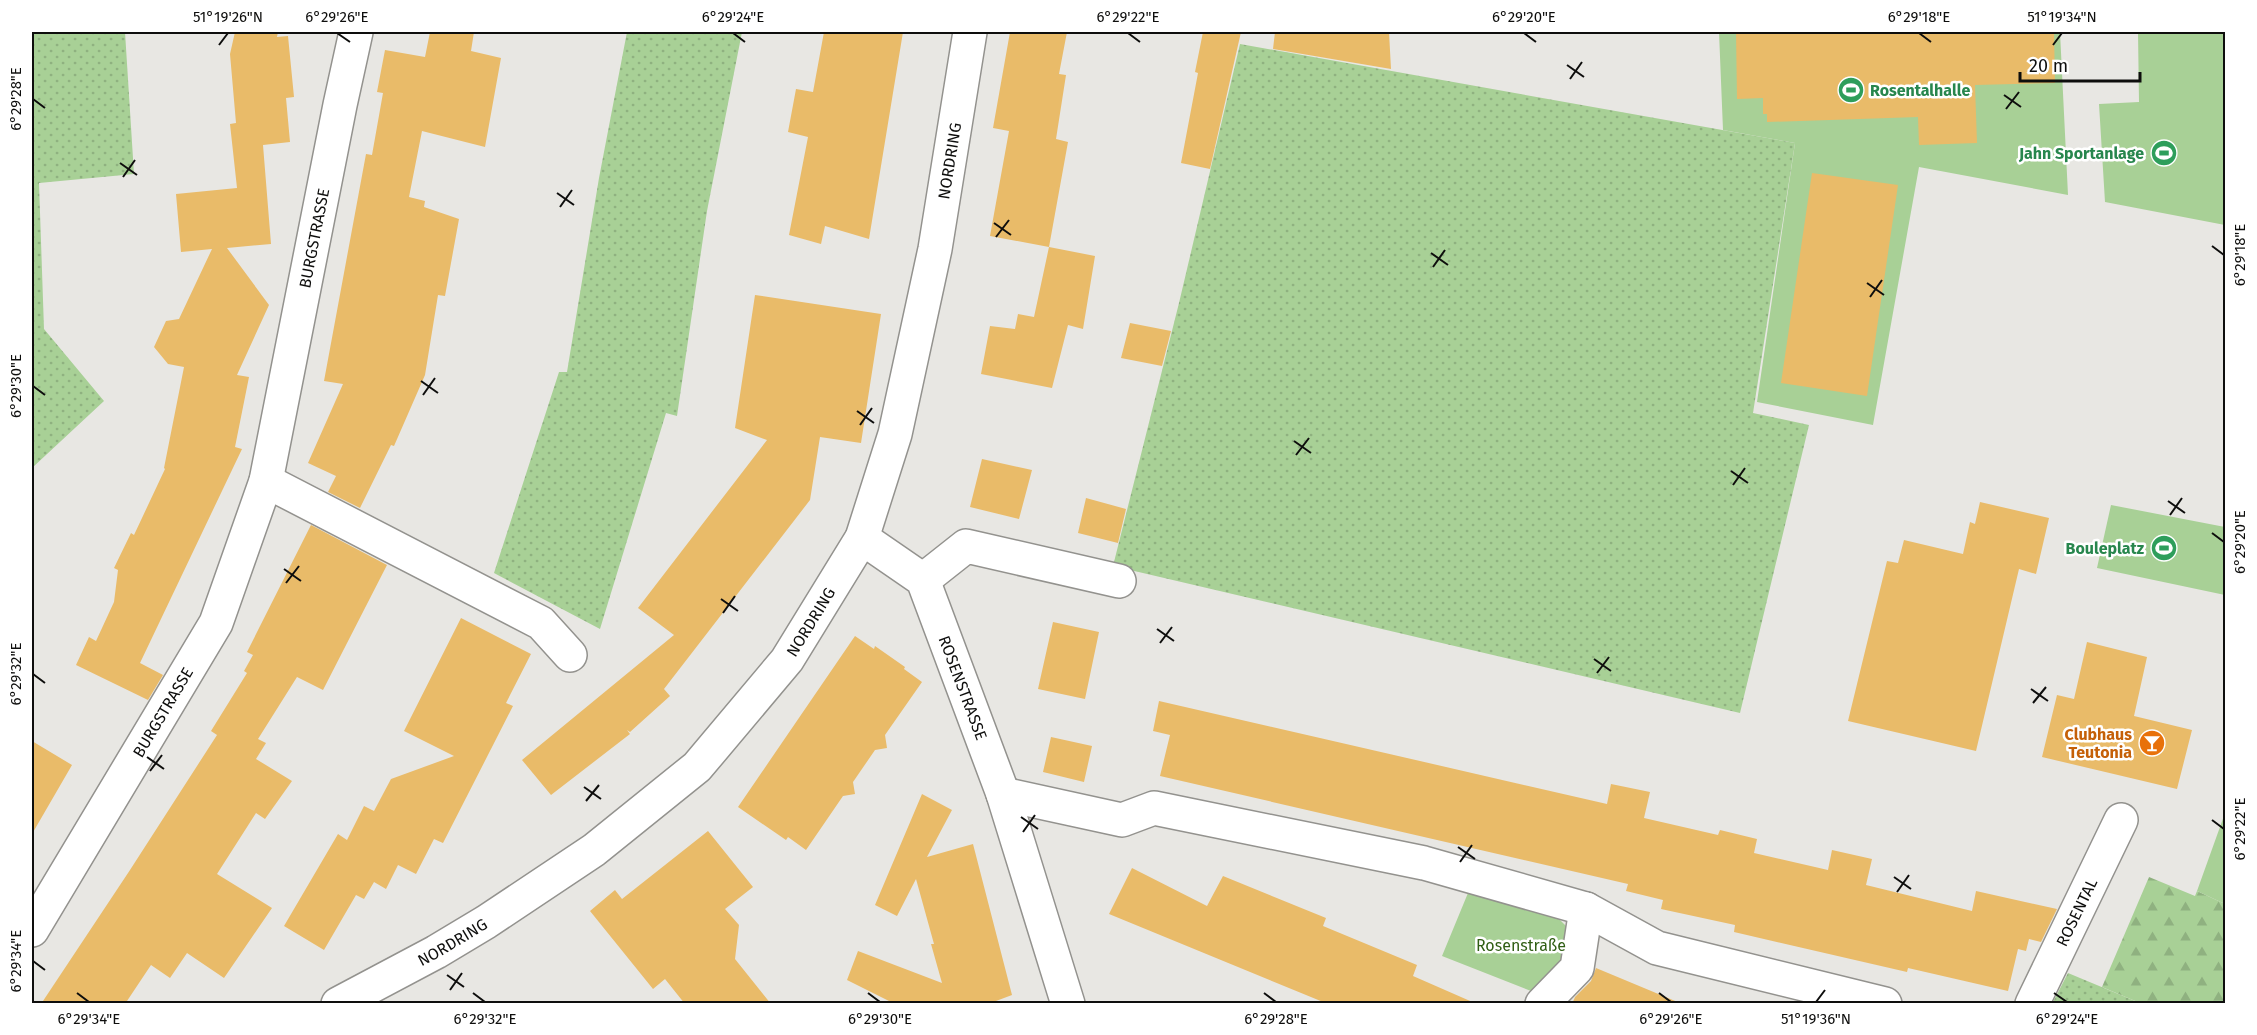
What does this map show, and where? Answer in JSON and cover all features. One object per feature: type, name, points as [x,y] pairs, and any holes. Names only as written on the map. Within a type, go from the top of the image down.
[{"type":"street","name":"BURGSTRASSE","points":[[32,930],[216,623],[266,481],[356,32]]},
{"type":"street","name":"NORDRING","points":[[339,1004],[436,952],[486,922],[594,850],[697,766],[787,660],[862,538],[895,434],[935,249],[970,32]]},
{"type":"street","points":[[266,481],[541,622],[570,656]]},
{"type":"street","points":[[862,538],[923,580],[966,546],[1119,580]]},
{"type":"street","name":"ROSENSTRASSE","points":[[923,580],[1003,794],[1068,1004]]},
{"type":"street","points":[[1003,794],[1122,820],[1154,808],[1424,863],[1586,909],[1657,948],[1886,1004]]},
{"type":"street","name":"ROSENTAL","points":[[2032,1004],[2121,820]]},
{"type":"street","points":[[1542,1004],[1577,968],[1586,909]]},
{"type":"green space","points":[[33,32],[125,32],[134,174],[39,183],[44,329],[104,401],[32,468]]},
{"type":"green space","points":[[627,32],[742,32],[707,211],[677,416],[666,413],[600,629],[494,573],[559,372],[567,372],[599,178]]},
{"type":"green space","points":[[1719,32],[2060,32],[2068,195],[1919,167],[1873,425],[1757,402],[1795,143],[1723,130]]},
{"type":"green space","name":"Jahn Sportanlage","points":[[2138,32],[2225,32],[2225,225],[2105,202],[2099,104],[2139,102]]},
{"type":"green space","points":[[1240,44],[1795,143],[1753,413],[1809,425],[1740,713],[1113,566],[1179,303]]},
{"type":"green space","name":"Bouleplatz","points":[[2111,505],[2225,527],[2225,595],[2097,568]]},
{"type":"green space","points":[[2225,813],[2226,904],[2197,891]]},
{"type":"green space","points":[[2149,877],[2195,896],[2197,891],[2225,904],[2225,1003],[2140,1003],[2102,987]]},
{"type":"green space","name":"Rosenstraße","points":[[1468,893],[1552,912],[1569,929],[1565,961],[1542,981],[1536,993],[1442,956]]},
{"type":"green space","points":[[2068,973],[2140,1003],[2052,1004]]},
{"type":"building","points":[[235,32],[278,32],[277,37],[288,36],[294,97],[286,98],[290,142],[263,145],[271,244],[227,248],[269,305],[237,375],[249,377],[235,447],[242,449],[140,663],[163,675],[148,700],[76,665],[89,637],[96,641],[114,602],[118,570],[114,568],[131,533],[134,535],[165,469],[184,367],[168,364],[154,347],[166,321],[179,319],[212,249],[181,252],[176,194],[237,188],[230,124],[236,123],[230,54]]},
{"type":"building","points":[[430,32],[474,32],[471,51],[501,58],[485,147],[422,131],[409,197],[425,201],[424,207],[459,219],[445,296],[438,295],[425,375],[394,446],[391,445],[360,508],[328,492],[336,476],[308,463],[343,384],[324,381],[366,154],[372,155],[383,93],[377,92],[385,50],[425,57]]},
{"type":"building","points":[[824,32],[903,32],[869,239],[825,226],[821,244],[789,235],[808,137],[788,132],[796,89],[813,92]]},
{"type":"building","points":[[1010,32],[1067,32],[1059,74],[1066,75],[1056,139],[1068,142],[1049,247],[990,236],[1009,131],[993,128]]},
{"type":"building","points":[[1203,32],[1241,32],[1210,169],[1181,163],[1198,73],[1195,72]]},
{"type":"building","points":[[1275,32],[1389,32],[1391,69],[1273,49]]},
{"type":"building","name":"Rosentalhalle","points":[[1736,32],[2054,32],[2055,83],[1975,85],[1977,143],[1919,145],[1918,117],[1767,122],[1767,114],[1763,114],[1763,98],[1737,99]]},
{"type":"building","points":[[1812,173],[1898,185],[1867,396],[1781,383]]},
{"type":"building","points":[[1049,247],[1095,256],[1083,329],[1068,325],[1052,388],[981,374],[990,326],[1015,329],[1018,314],[1034,317]]},
{"type":"building","points":[[755,295],[881,314],[861,443],[820,437],[810,500],[664,689],[670,696],[630,732],[627,730],[630,734],[551,795],[522,760],[674,635],[638,608],[767,440],[735,428]]},
{"type":"building","points":[[1130,323],[1171,331],[1162,366],[1121,358]]},
{"type":"building","points":[[982,459],[1032,470],[1019,519],[970,507]]},
{"type":"building","points":[[1086,498],[1126,509],[1118,543],[1078,533]]},
{"type":"building","points":[[1980,502],[2049,518],[2036,574],[2019,569],[1976,751],[1848,721],[1887,561],[1898,563],[1904,540],[1963,554],[1970,522],[1975,524]]},
{"type":"building","points":[[311,525],[387,565],[323,690],[297,677],[258,739],[266,743],[256,759],[292,781],[265,819],[256,813],[217,874],[272,908],[224,978],[187,953],[170,978],[151,965],[125,1004],[41,1004],[217,735],[211,731],[247,673],[244,671],[253,655],[247,652]]},
{"type":"building","points":[[461,618],[531,654],[506,703],[513,706],[443,843],[434,839],[416,874],[398,865],[386,889],[374,882],[364,899],[356,895],[324,950],[284,926],[338,834],[347,840],[364,806],[374,811],[391,779],[454,756],[404,731]]},
{"type":"building","points":[[1053,622],[1099,632],[1085,699],[1038,689]]},
{"type":"building","points":[[855,636],[874,649],[875,646],[922,682],[885,735],[887,748],[875,750],[853,782],[855,794],[843,796],[806,850],[788,837],[786,840],[738,807]]},
{"type":"building","points":[[2087,642],[2147,657],[2134,716],[2192,730],[2177,789],[2042,757],[2057,695],[2074,699]]},
{"type":"building","points":[[1159,701],[1607,804],[1611,784],[1650,792],[1644,818],[1718,835],[1720,830],[1757,839],[1754,853],[1828,870],[1832,850],[1872,859],[1866,885],[1972,911],[1976,891],[2057,909],[2041,942],[2029,939],[2026,951],[2018,949],[2008,991],[1908,968],[1907,972],[1734,932],[1735,925],[1661,909],[1663,900],[1626,891],[1628,884],[1160,776],[1170,735],[1153,731]]},
{"type":"building","points":[[1051,737],[1092,746],[1084,782],[1043,772]]},
{"type":"building","points":[[32,741],[72,765],[32,834]]},
{"type":"building","points":[[922,794],[952,810],[927,857],[973,844],[1012,995],[988,1004],[895,1004],[847,980],[858,951],[942,983],[916,879],[897,916],[875,905]]},
{"type":"building","points":[[708,831],[753,887],[725,909],[739,925],[735,959],[771,1004],[685,1004],[665,979],[653,989],[590,911],[615,890],[622,899]]},
{"type":"building","points":[[1132,868],[1207,906],[1223,876],[1326,918],[1323,926],[1417,965],[1413,976],[1477,1004],[1328,1004],[1109,914]]},
{"type":"building","points":[[1596,968],[1680,1004],[1572,1004],[1575,997],[1591,981]]},
{"type":"place","name":"Rosentalhalle","points":[[1851,90]]},
{"type":"place","name":"Jahn Sportanlage","points":[[2164,153]]},
{"type":"place","name":"Bouleplatz","points":[[2164,548]]},
{"type":"place","name":"Clubhaus Teutonia","points":[[2152,743]]}]
